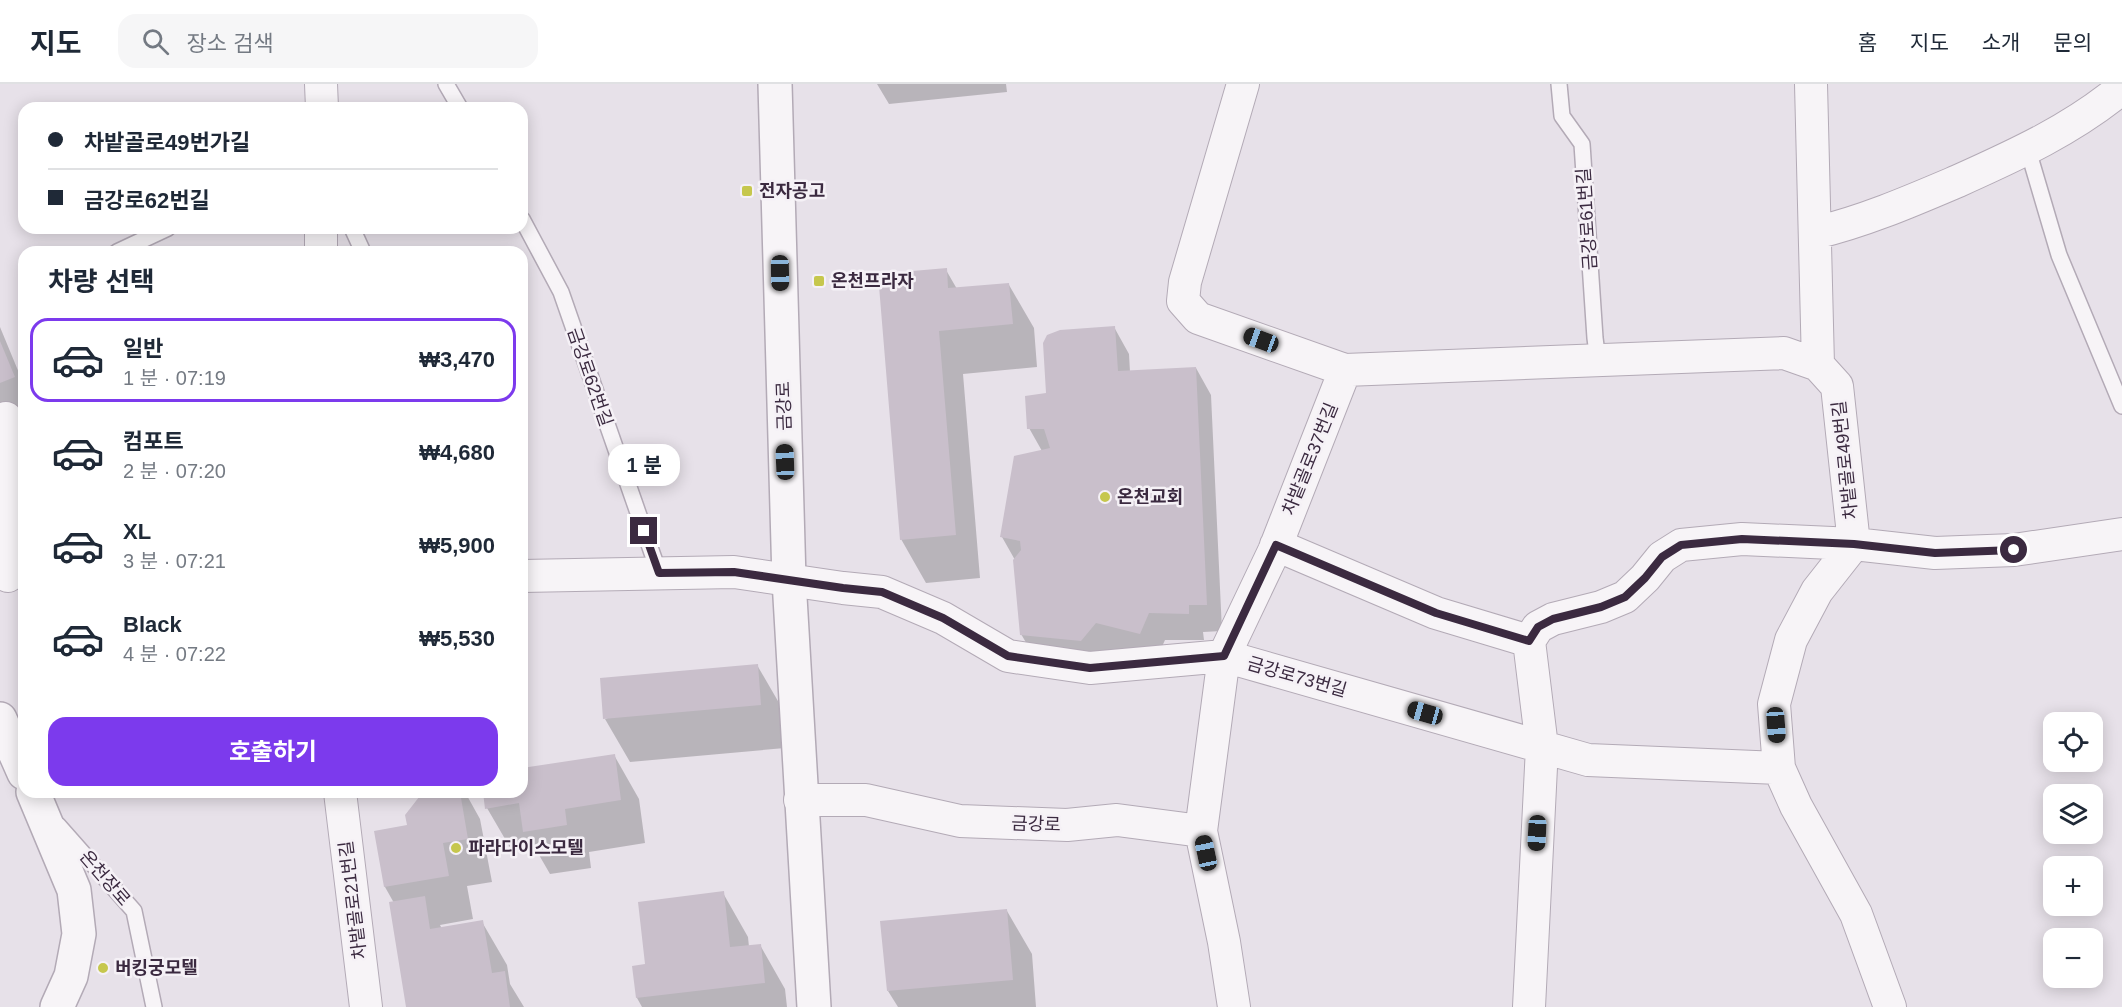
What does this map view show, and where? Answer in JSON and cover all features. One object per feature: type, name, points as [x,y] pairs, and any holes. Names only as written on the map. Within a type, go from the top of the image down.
[{"type":"street","points":[[321,84],[321,102]]},
{"type":"street","name":"금강로","points":[[775,84],[789,580],[800,800],[814,1007]]},
{"type":"street","points":[[1243,84],[1185,282],[1183,301],[1198,318],[1345,370],[1784,353],[1818,365],[1811,84]]},
{"type":"street","points":[[1815,233],[1848,225],[1919,198],[2028,150],[2100,107],[2122,88]]},
{"type":"street","name":"차밭골로49번길","points":[[1818,365],[1837,386],[1854,544],[1817,591],[1791,640],[1774,704],[1779,768],[1796,806],[1856,914],[1890,1007]]},
{"type":"street","name":"차밭골로37번길","points":[[1234,1007],[1224,942],[1201,831],[1224,656],[1276,545],[1345,370]]},
{"type":"street","points":[[11,576],[15,417]]},
{"type":"street","points":[[1529,1007],[1542,747],[1529,641],[1538,627],[1553,619],[1601,607],[1625,597],[1662,557],[1681,545],[1742,539],[1854,544],[1935,553],[2014,550],[2122,534]]},
{"type":"street","points":[[1276,545],[1436,613],[1529,641]]},
{"type":"street","name":"금강로73번길","points":[[528,576],[734,572],[882,592],[943,618],[1008,656],[1090,668],[1224,656],[1588,760],[1779,768]]},
{"type":"street","name":"온천장로","points":[[0,719],[18,759]]},
{"type":"street","name":"온천장로","points":[[35,798],[74,890],[79,934],[71,976],[57,1007]]},
{"type":"street","name":"차밭골로21번길","points":[[341,798],[366,1007]]},
{"type":"street","name":"금강로","points":[[800,800],[866,800],[960,821],[1067,825],[1117,820],[1201,831]]},
{"type":"lane","points":[[446,84],[456,102]]},
{"type":"lane","name":"금강로61번길","points":[[1559,84],[1562,117],[1581,144],[1599,361]]},
{"type":"lane","points":[[2028,150],[2059,255],[2122,406]]},
{"type":"lane","name":"금강로62번길","points":[[528,230],[561,292],[659,573]]},
{"type":"lane","points":[[130,246],[155,234]]},
{"type":"lane","name":"온천장로","points":[[39,798],[134,911],[154,1007]]},
{"type":"building","points":[[947,268],[948,288],[1009,283],[1013,324],[939,331],[956,535],[900,540],[878,274]]},
{"type":"building","name":"온천교회","points":[[1115,326],[1118,371],[1196,367],[1207,605],[1189,605],[1189,614],[1149,613],[1140,634],[1096,623],[1081,641],[1020,635],[1013,560],[1021,550],[1020,541],[1000,537],[1014,456],[1050,448],[1044,429],[1027,429],[1025,396],[1046,393],[1043,343],[1047,335],[1060,330]]},
{"type":"building","points":[[0,341],[15,377],[0,383]]},
{"type":"building","points":[[758,664],[761,705],[603,719],[600,678]]},
{"type":"building","points":[[615,754],[621,800],[565,809],[567,825],[523,832],[519,803],[485,809],[484,798],[528,798],[528,767]]},
{"type":"building","points":[[418,798],[461,798],[468,839],[443,843],[449,876],[384,887],[374,831],[407,825],[405,815]]},
{"type":"building","points":[[724,891],[730,947],[761,944],[765,983],[636,998],[632,966],[645,964],[638,902]]},
{"type":"building","points":[[425,896],[430,929],[483,920],[492,973],[505,971],[510,1007],[406,1007],[389,902]]},
{"type":"building","points":[[1007,909],[1013,980],[887,991],[880,921]]},
{"type":"place","name":"전자공고","points":[[747,191]]},
{"type":"place","name":"온천프라자","points":[[819,281]]},
{"type":"place","name":"온천교회","points":[[1105,497]]},
{"type":"place","name":"파라다이스모텔","points":[[456,848]]},
{"type":"place","name":"버킹궁모텔","points":[[103,968]]},
{"type":"route","points":[[644,531],[659,573],[734,572],[882,592],[943,618],[1008,656],[1090,668],[1224,656],[1276,545],[1436,613],[1529,641],[1538,627],[1553,619],[1601,607],[1625,597],[1662,557],[1681,545],[1742,539],[1854,544],[1935,553],[2014,550]]}]
